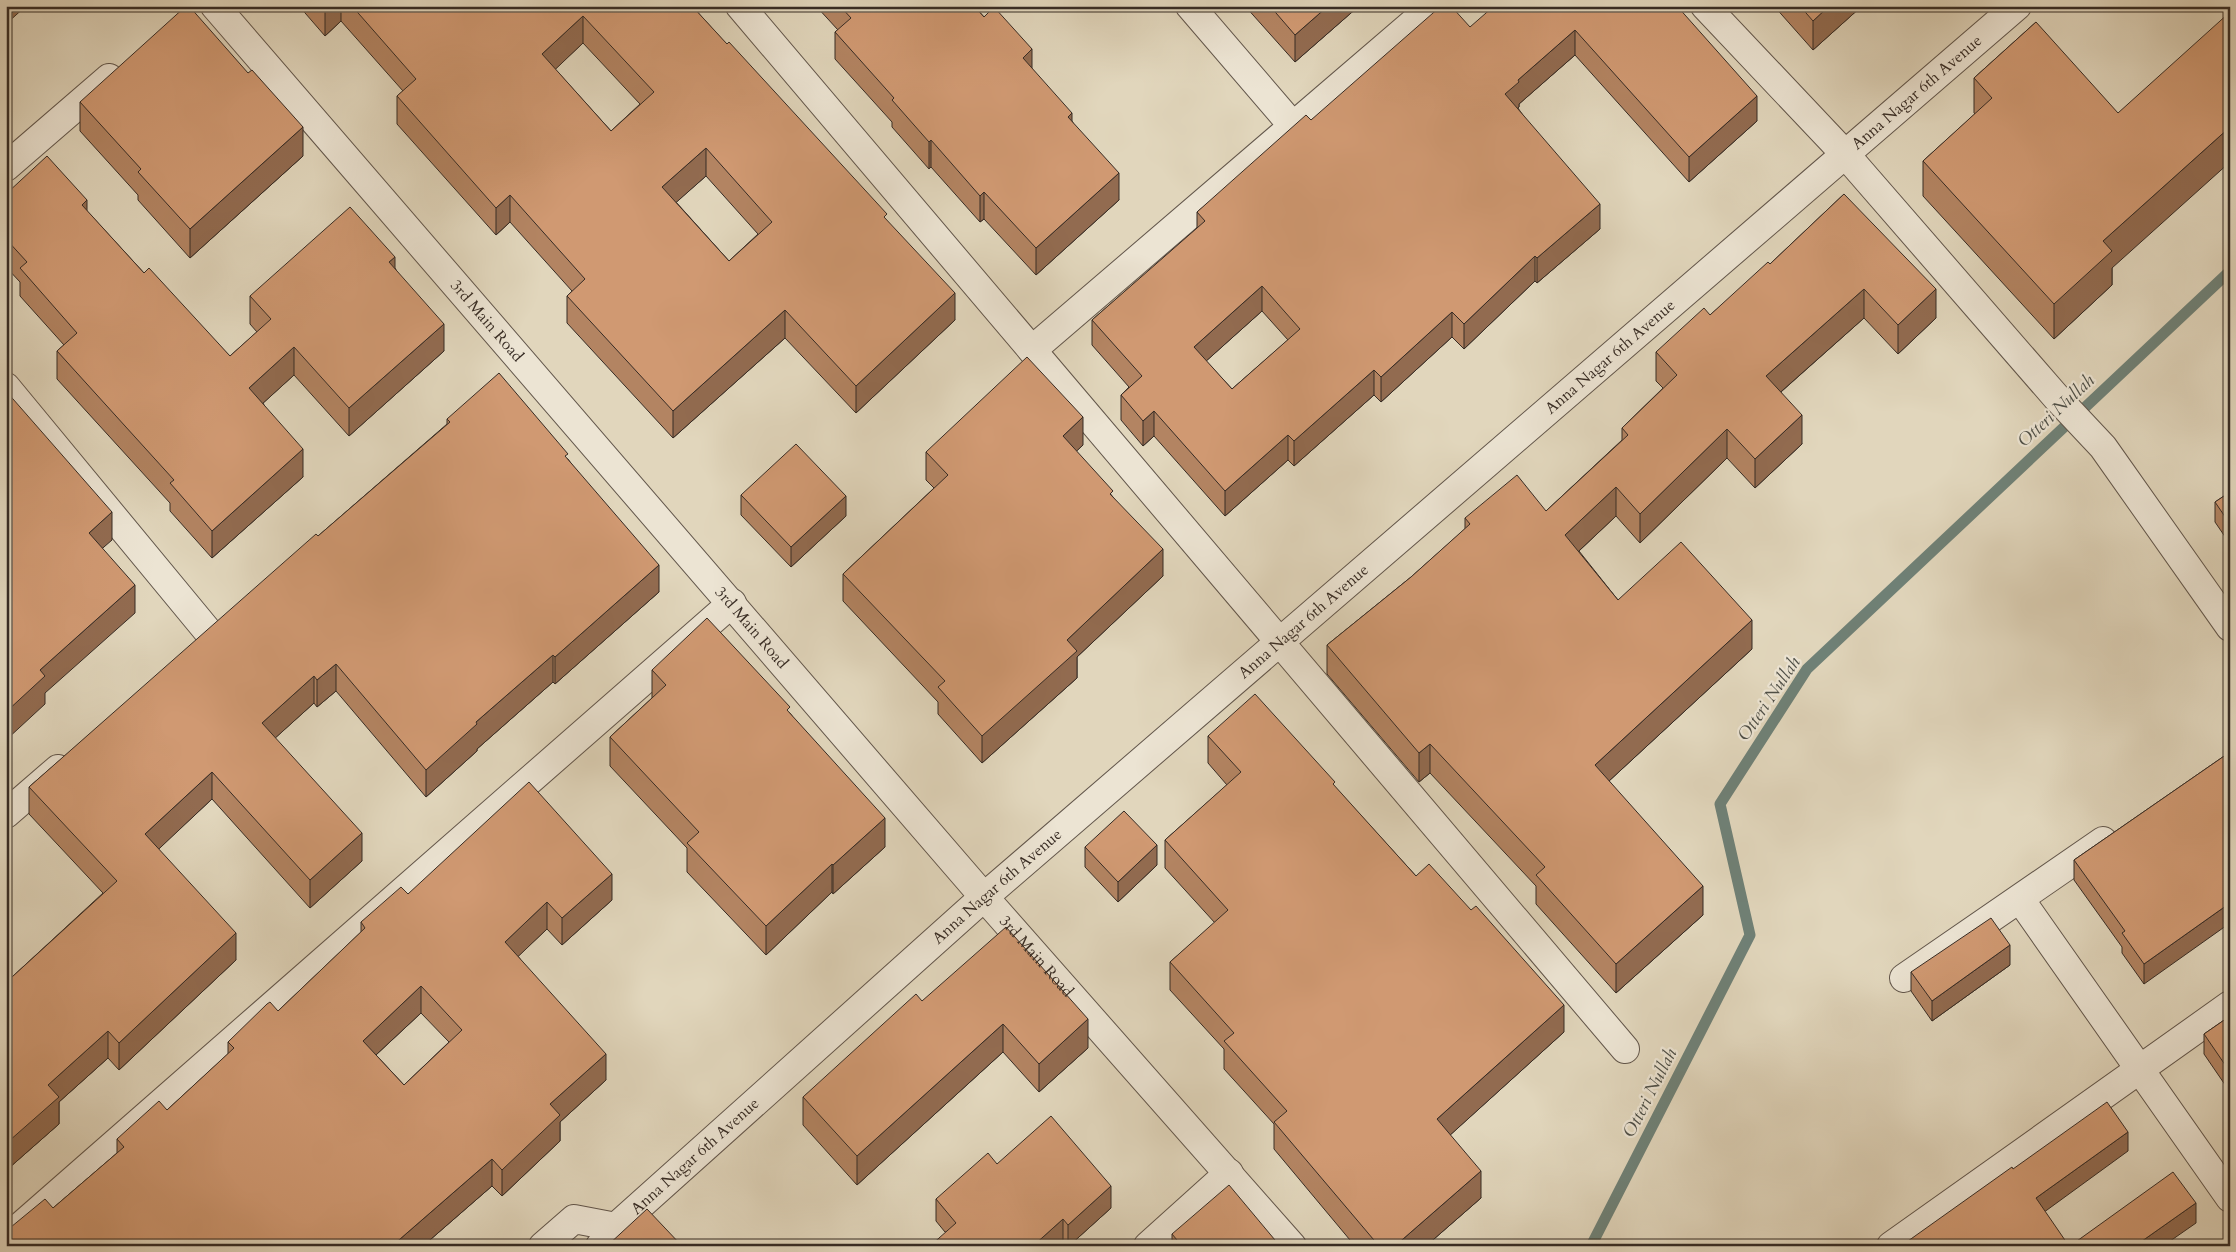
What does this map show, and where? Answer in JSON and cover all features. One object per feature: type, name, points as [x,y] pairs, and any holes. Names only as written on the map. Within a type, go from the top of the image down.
[{"type":"street","name":"3rd Main Road","points":[[215,6],[984,897],[1292,1246]]},
{"type":"street","points":[[740,6],[1625,1049]]},
{"type":"street","points":[[1190,6],[1293,126]]},
{"type":"street","points":[[1032,350],[1433,6]]},
{"type":"street","points":[[1705,6],[1845,154],[2058,398],[2103,446],[2230,626]]},
{"type":"street","name":"Anna Nagar 6th Avenue","points":[[608,1236],[984,897],[2017,6]]},
{"type":"street","points":[[6,167],[124,64]]},
{"type":"street","points":[[499,380],[521,360]]},
{"type":"street","points":[[6,387],[210,634]]},
{"type":"street","points":[[6,1239],[732,603]]},
{"type":"street","points":[[188,653],[232,615]]},
{"type":"street","points":[[6,814],[79,750]]},
{"type":"street","points":[[1904,978],[2125,826]]},
{"type":"street","points":[[2020,899],[2230,1198]]},
{"type":"street","points":[[1891,1246],[2230,1005]]},
{"type":"street","points":[[1148,1246],[1229,1174]]},
{"type":"street","points":[[543,1246],[574,1219],[608,1236]]},
{"type":"building","points":[[186,6],[189,6],[248,73],[252,70],[303,127],[190,229],[138,172],[141,169],[80,102]]},
{"type":"building","points":[[352,6],[692,6],[727,44],[729,42],[887,214],[884,217],[955,293],[856,386],[785,310],[673,411],[567,296],[585,279],[510,195],[496,208],[397,96],[416,79]],"holes":[[[583,16],[654,92],[611,131],[542,54]],[[706,148],[772,222],[729,261],[662,187]]]},
{"type":"building","points":[[840,6],[974,6],[984,17],[994,7],[1032,49],[1023,58],[1072,113],[1068,117],[1119,173],[1036,248],[984,192],[980,196],[931,140],[929,142],[892,100],[894,98],[835,32],[851,18]]},
{"type":"building","points":[[1270,6],[1328,6],[1295,35]]},
{"type":"building","points":[[1441,6],[1451,6],[1470,27],[1494,6],[1677,6],[1757,96],[1689,157],[1575,30],[1518,80],[1519,82],[1505,94],[1600,204],[1537,258],[1535,256],[1464,324],[1452,312],[1381,377],[1374,370],[1294,441],[1288,435],[1225,491],[1154,411],[1143,421],[1121,395],[1142,376],[1092,320],[1205,221],[1197,212],[1306,115],[1311,120]],"holes":[[[1262,286],[1300,329],[1232,389],[1194,347]]]},
{"type":"building","points":[[1800,6],[1829,6],[1813,21]]},
{"type":"building","points":[[2230,12],[2230,127],[2103,241],[2112,251],[2054,304],[1923,161],[1992,98],[1974,78],[2036,22],[2118,113]]},
{"type":"building","points":[[47,156],[87,200],[82,205],[144,273],[149,268],[230,356],[271,319],[250,296],[350,207],[395,257],[389,262],[444,324],[349,408],[294,347],[249,388],[303,449],[212,531],[170,483],[174,480],[57,351],[77,333],[20,268],[27,262],[6,239],[6,194]]},
{"type":"building","points":[[1844,194],[1936,289],[1898,325],[1864,289],[1766,376],[1802,415],[1755,459],[1727,429],[1640,514],[1616,487],[1565,535],[1618,600],[1681,542],[1752,620],[1595,765],[1703,886],[1616,964],[1536,875],[1545,867],[1430,744],[1419,753],[1327,645],[1411,577],[1470,524],[1465,518],[1517,475],[1546,511],[1628,435],[1622,428],[1677,375],[1656,352],[1704,308],[1710,315],[1768,262],[1770,264]]},
{"type":"building","points":[[1027,357],[1083,417],[1063,436],[1113,491],[1110,494],[1163,549],[1067,640],[1077,651],[982,736],[938,687],[945,681],[843,574],[948,475],[926,452]]},
{"type":"building","points":[[499,373],[568,454],[565,456],[659,565],[555,657],[553,655],[476,722],[477,724],[426,770],[336,664],[317,680],[314,676],[262,723],[362,833],[310,880],[212,772],[145,834],[236,933],[119,1043],[108,1031],[48,1085],[59,1097],[9,1141],[6,1138],[6,970],[12,977],[117,881],[29,787],[316,534],[318,536],[450,422],[447,419]]},
{"type":"building","points":[[6,391],[112,512],[89,533],[135,585],[40,670],[45,676],[6,712]]},
{"type":"building","points":[[796,444],[846,496],[791,547],[741,495]]},
{"type":"building","points":[[2230,492],[2230,524],[2215,502]]},
{"type":"building","points":[[707,618],[790,707],[787,710],[885,818],[832,864],[766,926],[687,843],[699,832],[610,737],[666,685],[652,670]]},
{"type":"building","points":[[1255,694],[1335,782],[1333,784],[1416,876],[1429,864],[1471,910],[1476,906],[1564,1005],[1437,1119],[1481,1171],[1395,1246],[1379,1246],[1274,1122],[1287,1111],[1224,1041],[1234,1033],[1170,962],[1228,910],[1165,840],[1241,772],[1208,736]]},
{"type":"building","points":[[2230,752],[2230,903],[2144,964],[2122,933],[2125,931],[2074,860]]},
{"type":"building","points":[[529,782],[612,874],[562,918],[547,902],[505,942],[606,1054],[550,1104],[560,1115],[502,1170],[492,1159],[392,1246],[6,1246],[6,1231],[45,1199],[53,1208],[124,1147],[117,1139],[159,1101],[167,1110],[234,1048],[228,1042],[267,1004],[270,1002],[278,1011],[365,928],[361,922],[401,887],[408,894]],"holes":[[[421,986],[462,1030],[404,1085],[363,1041]]]},
{"type":"building","points":[[1124,811],[1157,845],[1118,882],[1085,847]]},
{"type":"building","points":[[1991,918],[2010,945],[1932,1001],[1911,972]]},
{"type":"building","points":[[1006,927],[1088,1019],[1039,1064],[1003,1024],[857,1156],[803,1097],[916,994],[922,1001]]},
{"type":"building","points":[[2230,1016],[2230,1072],[2204,1034]]},
{"type":"building","points":[[2107,1102],[2128,1132],[2036,1198],[2069,1246],[1901,1246],[2012,1167],[2013,1169]]},
{"type":"building","points":[[1051,1116],[1111,1186],[1068,1225],[1063,1219],[1033,1246],[930,1246],[956,1223],[936,1199],[988,1153],[997,1164]]},
{"type":"building","points":[[2173,1172],[2196,1203],[2135,1246],[2070,1246]]},
{"type":"building","points":[[1229,1185],[1280,1246],[1170,1246],[1177,1240],[1172,1234]]},
{"type":"building","points":[[647,1209],[682,1246],[607,1246]]},
{"type":"waterway","name":"Otteri Nullah","points":[[1591,1246],[1750,935],[1720,804],[1807,669],[2230,271]]}]
